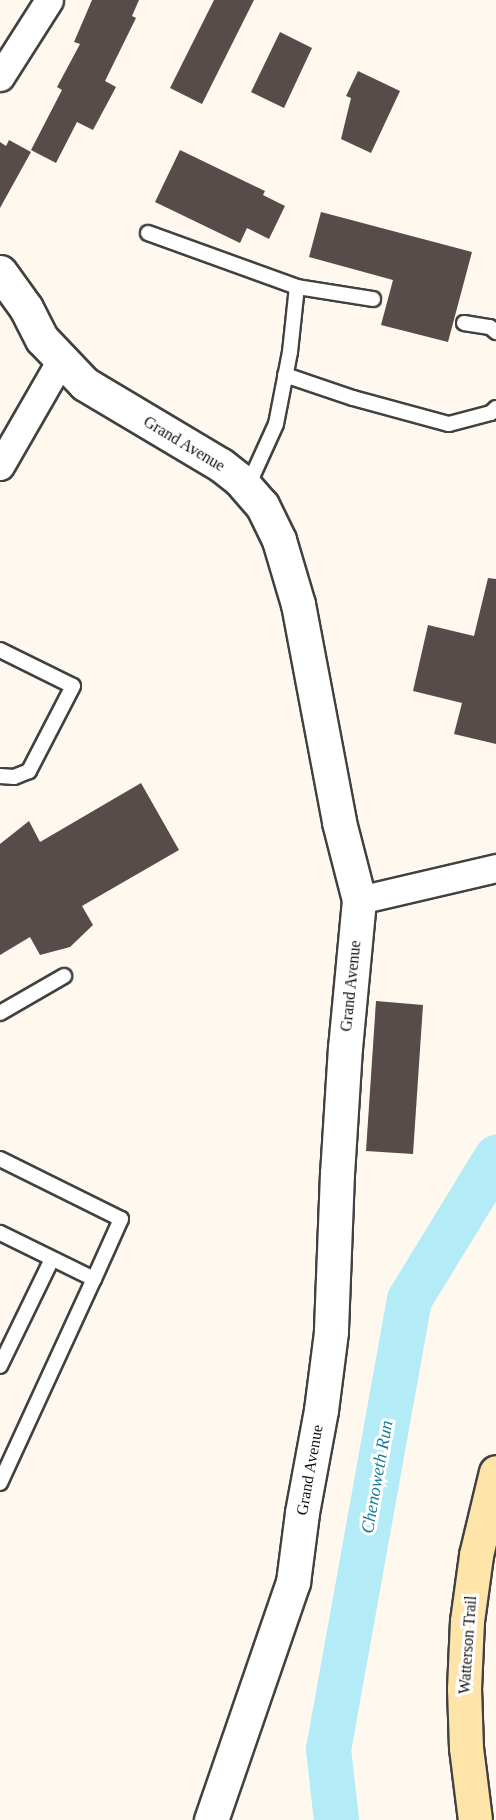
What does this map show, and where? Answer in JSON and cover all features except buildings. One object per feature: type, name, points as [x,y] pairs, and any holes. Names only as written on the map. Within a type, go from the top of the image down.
[{"type":"main road","name":"Watterson Trail","points":[[475,1820],[465,1724],[467,1621],[476,1555],[496,1472]]},
{"type":"street","points":[[0,77],[49,0]]},
{"type":"street","name":"Grand Avenue","points":[[0,272],[26,308],[42,339],[85,384],[221,465],[262,505],[279,540],[298,604],[339,822],[359,900],[341,1105],[331,1332],[293,1582],[211,1820]]},
{"type":"street","points":[[0,466],[61,360]]},
{"type":"street","points":[[359,900],[496,868]]},
{"type":"lane","points":[[148,233],[297,287],[373,299]]},
{"type":"lane","points":[[247,488],[276,424],[297,287]]},
{"type":"lane","points":[[464,323],[490,327],[496,332]]},
{"type":"lane","points":[[285,375],[353,398],[449,424],[491,413],[496,408]]},
{"type":"lane","points":[[0,650],[73,686],[29,771],[14,777],[0,776]]},
{"type":"lane","points":[[0,1013],[64,976]]},
{"type":"lane","points":[[0,1159],[121,1219],[0,1483]]},
{"type":"lane","points":[[0,1233],[94,1279]]},
{"type":"lane","points":[[0,1366],[52,1259]]},
{"type":"waterway","name":"Chenoweth Run","points":[[336,1820],[328,1749],[409,1299],[496,1157]]}]
